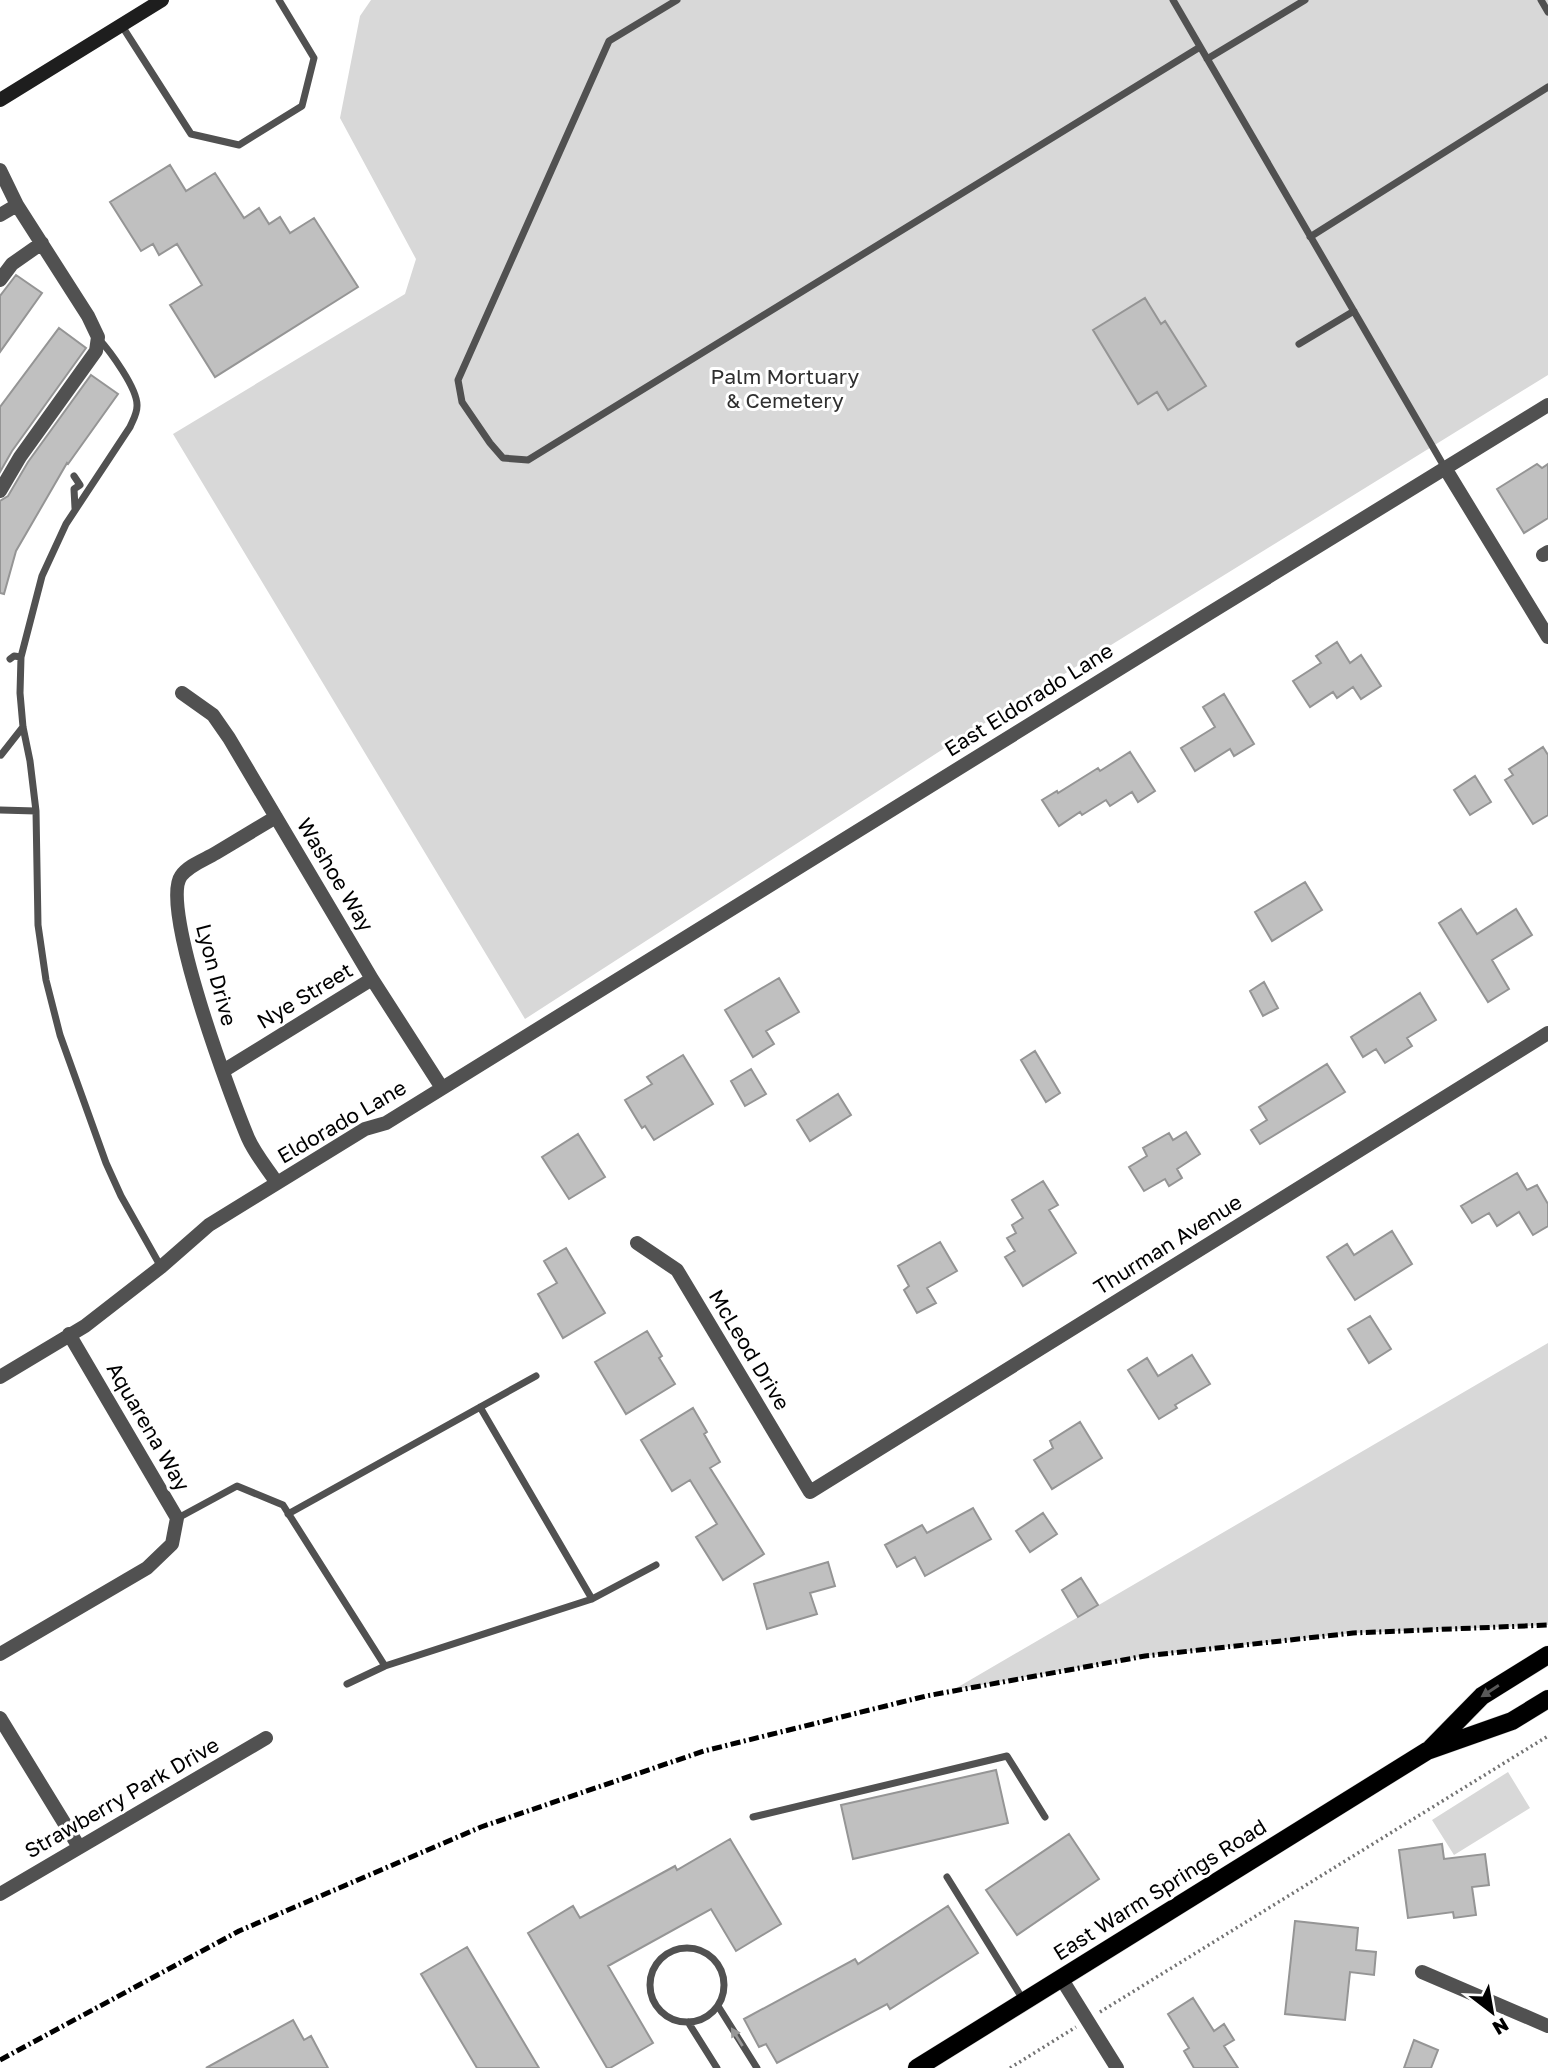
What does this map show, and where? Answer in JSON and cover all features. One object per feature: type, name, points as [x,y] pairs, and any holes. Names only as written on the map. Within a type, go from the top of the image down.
[{"type":"main road","name":"East Warm Springs Road","points":[[1427,1751],[1482,1696],[1548,1655]]},
{"type":"main road","name":"East Warm Springs Road","points":[[917,2068],[1427,1751],[1512,1721],[1548,1699]]},
{"type":"street","points":[[0,100],[162,0]]},
{"type":"street","points":[[0,170],[17,205],[88,316],[98,337],[96,351],[20,457],[0,491]]},
{"type":"street","points":[[0,215],[17,205]]},
{"type":"street","points":[[0,280],[12,264],[42,243]]},
{"type":"street","name":"East Eldorado Lane","points":[[533,1032],[1548,405]]},
{"type":"street","points":[[1445,468],[1548,637]]},
{"type":"street","name":"Washoe Way","points":[[182,693],[213,715],[372,979],[442,1088]]},
{"type":"street","name":"Lyon Drive","points":[[276,817],[196,863],[179,878],[177,910],[197,995],[223,1071],[249,1140],[277,1183]]},
{"type":"street","name":"Nye Street","points":[[223,1071],[372,979]]},
{"type":"street","name":"Eldorado Lane","points":[[161,1267],[209,1225],[365,1129],[386,1123],[533,1032]]},
{"type":"street","name":"Thurman Avenue","points":[[810,1492],[1548,1033]]},
{"type":"street","name":"McLeod Drive","points":[[637,1243],[677,1270],[810,1492]]},
{"type":"street","points":[[0,1377],[85,1325],[161,1267]]},
{"type":"street","name":"Aquarena Way","points":[[0,1654],[147,1568],[172,1544],[177,1518],[69,1334]]},
{"type":"street","points":[[0,1718],[79,1847]]},
{"type":"street","name":"Strawberry Park Drive","points":[[0,1894],[266,1738]]},
{"type":"street","points":[[1422,1972],[1548,2026]]},
{"type":"street","points":[[1061,1978],[1117,2068]]},
{"type":"lane","points":[[121,25],[191,134],[239,145],[302,106],[314,58],[279,0]]},
{"type":"lane","points":[[677,0],[609,41],[458,380],[462,402],[482,433],[503,458],[528,460],[1200,47]]},
{"type":"lane","points":[[1173,0],[1445,468]]},
{"type":"lane","points":[[1207,59],[1305,0]]},
{"type":"lane","points":[[1541,0],[1548,12]]},
{"type":"lane","points":[[1310,237],[1548,87]]},
{"type":"lane","points":[[1299,344],[1354,311]]},
{"type":"lane","points":[[98,337],[111,351],[138,404],[130,427],[66,524],[42,576],[21,657],[20,693],[36,811],[38,925],[46,980],[60,1035],[106,1163],[121,1196],[161,1267]]},
{"type":"lane","points":[[74,476],[87,491]]},
{"type":"lane","points":[[75,509],[74,489],[80,485]]},
{"type":"lane","points":[[10,659],[14,656],[21,657]]},
{"type":"lane","points":[[1,755],[23,727]]},
{"type":"lane","points":[[0,810],[36,811]]},
{"type":"lane","points":[[288,1514],[536,1376]]},
{"type":"lane","points":[[480,1407],[592,1599]]},
{"type":"lane","points":[[177,1518],[237,1486],[283,1505],[384,1666]]},
{"type":"lane","points":[[347,1684],[384,1666],[592,1599],[656,1565]]},
{"type":"lane","points":[[753,1817],[1007,1756],[1045,1817]]},
{"type":"lane","points":[[947,1877],[1025,2001]]},
{"type":"lane","points":[[687,1947],[709,1954],[723,1973],[723,1996],[718,2006],[698,2020],[688,2022],[673,2019],[662,2012],[654,2002],[650,1990],[650,1977],[655,1965],[664,1955],[675,1949],[687,1947]]},
{"type":"lane","points":[[718,2006],[757,2068]]},
{"type":"lane","points":[[688,2022],[717,2068]]},
{"type":"path","points":[[1010,2068],[1548,1736]]},
{"type":"green space","name":"Palm Mortuary & Cemetery","points":[[371,0],[1548,0],[1548,375],[954,742],[525,1019],[173,434],[405,294],[416,259],[340,118],[360,16]]},
{"type":"green space","points":[[1548,1343],[1548,1625],[1353,1633],[1145,1656],[953,1690]]},
{"type":"green space","points":[[1508,1772],[1530,1808],[1454,1855],[1432,1820]]},
{"type":"building","points":[[170,165],[186,191],[215,173],[244,218],[259,208],[269,224],[280,217],[290,233],[314,218],[358,287],[215,377],[170,305],[202,285],[177,244],[159,255],[153,244],[141,251],[110,202]]},
{"type":"building","points":[[16,275],[42,293],[0,352],[0,296]]},
{"type":"building","points":[[1145,298],[1161,324],[1165,321],[1206,386],[1168,410],[1157,392],[1138,404],[1093,330]]},
{"type":"building","points":[[59,328],[86,348],[12,451],[0,472],[0,407]]},
{"type":"building","points":[[91,375],[118,394],[67,463],[16,551],[4,594],[0,593],[0,501],[8,496],[28,462]]},
{"type":"building","points":[[1537,464],[1542,468],[1548,464],[1548,518],[1524,533],[1497,489]]},
{"type":"building","points":[[1337,642],[1350,663],[1361,655],[1381,686],[1361,699],[1353,687],[1337,698],[1333,692],[1310,707],[1293,681],[1321,663],[1316,656]]},
{"type":"building","points":[[1224,694],[1254,744],[1234,756],[1230,749],[1195,771],[1181,748],[1215,727],[1203,707]]},
{"type":"building","points":[[1543,747],[1548,755],[1548,815],[1533,824],[1505,780],[1513,775],[1509,769]]},
{"type":"building","points":[[1130,752],[1155,791],[1138,802],[1132,792],[1110,806],[1106,800],[1059,826],[1042,800],[1098,768],[1100,771]]},
{"type":"building","points":[[1475,776],[1491,802],[1470,815],[1454,790]]},
{"type":"building","points":[[1305,882],[1322,910],[1272,941],[1255,912]]},
{"type":"building","points":[[1461,909],[1477,934],[1516,909],[1532,935],[1492,960],[1509,989],[1488,1002],[1439,923]]},
{"type":"building","points":[[779,978],[799,1012],[766,1031],[774,1044],[753,1057],[725,1010]]},
{"type":"building","points":[[1264,982],[1278,1008],[1263,1016],[1250,991]]},
{"type":"building","points":[[1420,993],[1436,1020],[1407,1038],[1412,1046],[1385,1063],[1376,1049],[1363,1057],[1351,1037]]},
{"type":"building","points":[[1035,1051],[1060,1093],[1046,1102],[1021,1060]]},
{"type":"building","points":[[683,1055],[713,1104],[654,1140],[645,1126],[642,1128],[625,1100],[652,1084],[647,1077]]},
{"type":"building","points":[[1327,1064],[1345,1092],[1260,1144],[1251,1130],[1267,1120],[1259,1107]]},
{"type":"building","points":[[751,1069],[766,1094],[745,1106],[731,1081]]},
{"type":"building","points":[[838,1094],[851,1115],[810,1141],[797,1120]]},
{"type":"building","points":[[1186,1132],[1200,1154],[1177,1169],[1182,1178],[1169,1186],[1165,1179],[1144,1191],[1129,1167],[1147,1156],[1143,1148],[1169,1133],[1173,1140]]},
{"type":"building","points":[[578,1134],[605,1177],[569,1199],[542,1157]]},
{"type":"building","points":[[1517,1173],[1527,1190],[1537,1185],[1548,1204],[1548,1226],[1533,1235],[1519,1212],[1497,1226],[1489,1213],[1472,1223],[1461,1206]]},
{"type":"building","points":[[1043,1181],[1058,1205],[1049,1210],[1076,1253],[1023,1286],[1005,1257],[1015,1251],[1007,1238],[1016,1233],[1012,1225],[1023,1218],[1012,1200]]},
{"type":"building","points":[[1392,1231],[1412,1264],[1355,1300],[1327,1257],[1347,1244],[1354,1255]]},
{"type":"building","points":[[940,1242],[957,1271],[927,1288],[936,1303],[917,1313],[904,1290],[909,1286],[898,1266]]},
{"type":"building","points":[[566,1248],[605,1313],[563,1338],[538,1294],[557,1283],[544,1261]]},
{"type":"building","points":[[1370,1316],[1391,1349],[1369,1363],[1348,1329]]},
{"type":"building","points":[[647,1331],[675,1384],[626,1414],[595,1362]]},
{"type":"building","points":[[1192,1355],[1210,1384],[1175,1405],[1177,1408],[1159,1419],[1128,1370],[1147,1358],[1158,1376]]},
{"type":"building","points":[[693,1408],[720,1462],[710,1468],[764,1554],[723,1580],[696,1537],[717,1524],[690,1480],[672,1491],[641,1440]]},
{"type":"building","points":[[1080,1422],[1102,1458],[1052,1489],[1034,1460],[1053,1448],[1050,1441]]},
{"type":"building","points":[[973,1508],[991,1539],[925,1576],[915,1557],[897,1567],[885,1545],[922,1525],[927,1533]]},
{"type":"building","points":[[1043,1513],[1057,1534],[1030,1552],[1016,1531]]},
{"type":"building","points":[[828,1562],[835,1586],[810,1593],[817,1614],[767,1629],[754,1584]]},
{"type":"building","points":[[1081,1578],[1098,1605],[1078,1617],[1062,1590]]},
{"type":"building","points":[[996,1770],[1008,1823],[853,1859],[841,1805]]},
{"type":"building","points":[[1069,1834],[1099,1879],[1017,1935],[986,1890]]},
{"type":"building","points":[[730,1839],[781,1924],[736,1951],[711,1909],[608,1966],[653,2043],[607,2068],[528,1933],[573,1906],[580,1918],[675,1866],[677,1870]]},
{"type":"building","points":[[1442,1844],[1444,1859],[1485,1854],[1489,1885],[1472,1887],[1476,1915],[1454,1918],[1453,1912],[1408,1918],[1399,1850]]},
{"type":"building","points":[[948,1906],[978,1953],[890,2009],[887,2004],[777,2063],[766,2044],[759,2047],[744,2019],[855,1959],[858,1964]]},
{"type":"building","points":[[1295,1921],[1358,1928],[1356,1950],[1376,1952],[1374,1975],[1350,1972],[1345,2020],[1285,2014]]},
{"type":"building","points":[[467,1947],[539,2068],[477,2068],[421,1974]]},
{"type":"building","points":[[1193,1998],[1214,2031],[1224,2024],[1234,2040],[1224,2046],[1238,2068],[1194,2068],[1184,2051],[1189,2048],[1168,2014]]},
{"type":"building","points":[[293,2020],[304,2040],[311,2036],[328,2068],[206,2068]]},
{"type":"building","points":[[1414,2040],[1438,2050],[1431,2068],[1404,2068]]},
{"type":"railway","points":[[0,2060],[239,1931],[481,1827],[704,1751],[926,1696],[1145,1656],[1353,1633],[1548,1625]]}]
